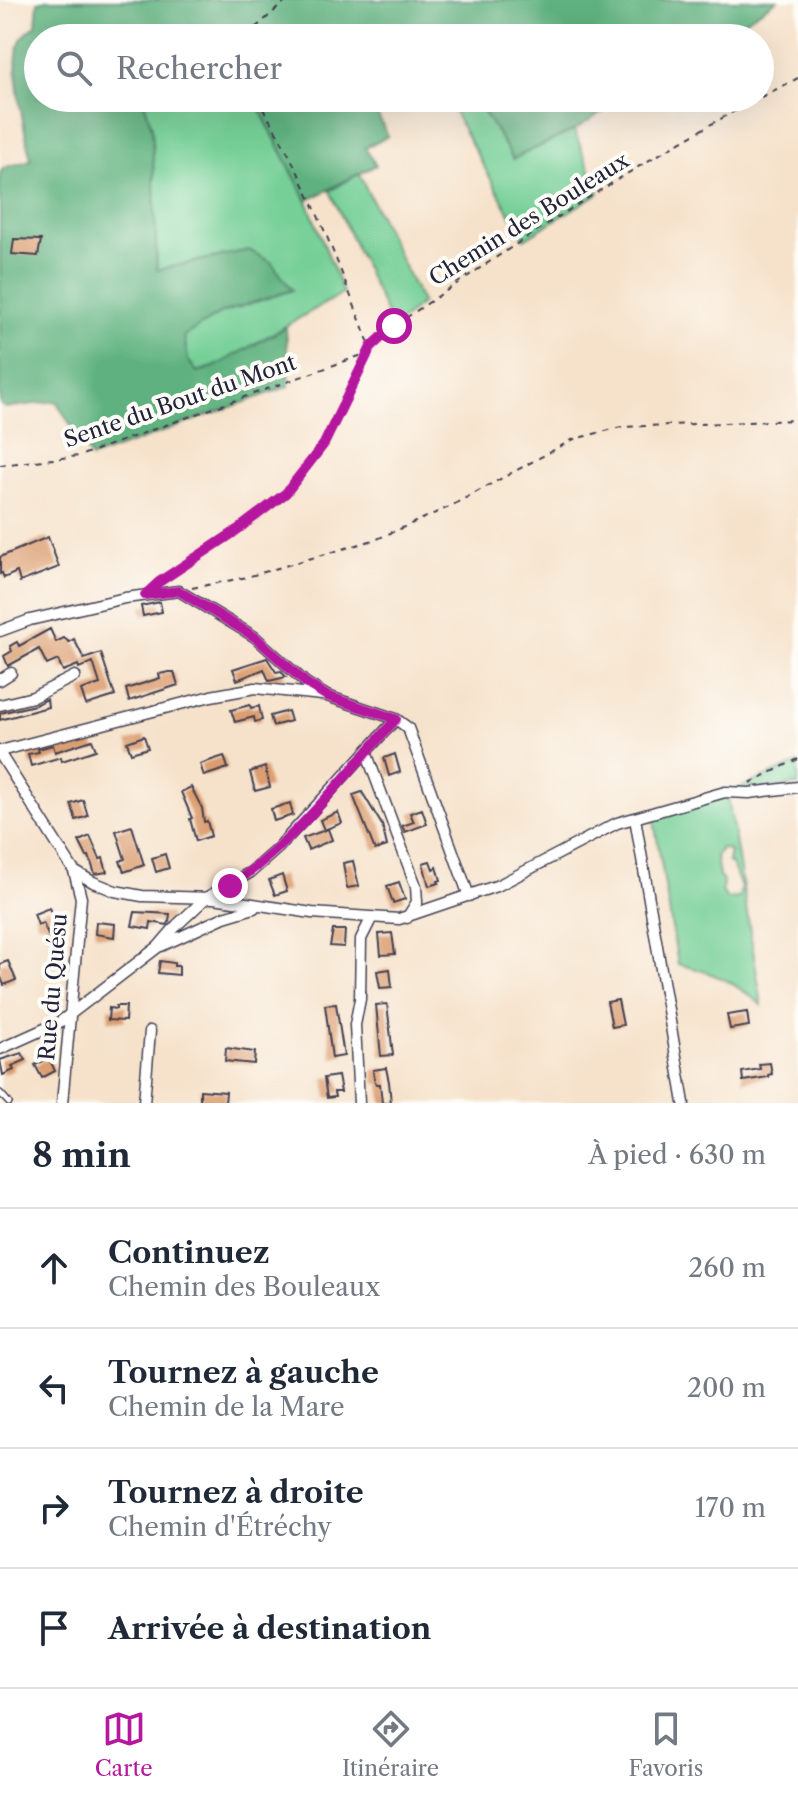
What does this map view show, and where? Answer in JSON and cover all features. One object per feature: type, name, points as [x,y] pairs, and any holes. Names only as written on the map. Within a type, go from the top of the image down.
[{"type":"street","points":[[0,631],[30,620],[145,595],[179,591],[255,637],[306,683],[327,696]]},
{"type":"street","points":[[0,680],[11,673]]},
{"type":"street","points":[[0,705],[33,697],[75,676]]},
{"type":"street","points":[[0,752],[211,696],[255,688],[327,696],[396,719],[408,728],[469,896]]},
{"type":"street","points":[[0,1049],[60,1022],[158,947],[206,898],[251,872],[278,848],[396,719]]},
{"type":"street","name":"Rue du Quésu","points":[[0,752],[74,871],[81,898],[62,1103]]},
{"type":"street","points":[[366,752],[416,886],[417,902],[407,918]]},
{"type":"street","points":[[74,871],[115,891],[142,896],[206,898],[371,919],[407,918],[499,885],[617,823],[735,791],[749,793],[798,787]]},
{"type":"street","points":[[635,818],[684,1103]]},
{"type":"street","points":[[158,947],[224,917],[259,906]]},
{"type":"street","points":[[359,1103],[355,1025],[360,999],[361,939],[371,919]]},
{"type":"street","points":[[144,1103],[150,1031]]},
{"type":"lane","points":[[0,1093],[9,1103]]},
{"type":"path","points":[[260,24],[287,0]]},
{"type":"path","name":"Chemin des Bouleaux","points":[[774,91],[798,78]]},
{"type":"path","points":[[265,112],[313,201],[371,347]]},
{"type":"path","name":"Chemin des Bouleaux","points":[[145,595],[286,493],[324,444],[371,347],[394,326],[517,244],[734,112]]},
{"type":"path","name":"Sente du Bout du Mont","points":[[0,465],[79,456],[368,353]]},
{"type":"path","points":[[179,591],[247,577],[377,539],[449,507],[574,439],[621,427],[798,420]]},
{"type":"path","points":[[735,791],[798,759]]},
{"type":"green space","points":[[777,0],[740,24],[36,24],[38,2]]},
{"type":"green space","points":[[24,36],[24,112],[147,112],[152,128],[157,270],[249,250],[271,262],[292,290],[221,313],[184,336],[188,360],[197,372],[214,367],[286,327],[289,386],[91,458],[56,401],[5,408],[0,404],[0,174],[3,168],[31,160],[17,79],[16,63]]},
{"type":"green space","points":[[147,112],[261,112],[307,201],[343,293],[214,367],[197,372],[188,360],[184,335],[221,313],[292,290],[249,250],[157,270],[152,128]]},
{"type":"green space","points":[[261,112],[376,112],[388,136],[365,148],[376,165],[307,201]]},
{"type":"green space","points":[[454,112],[484,112],[513,159],[574,130],[599,193],[524,239]]},
{"type":"green space","points":[[484,112],[603,112],[574,130],[513,159]]},
{"type":"green space","points":[[359,174],[422,303],[393,328],[330,191]]},
{"type":"green space","points":[[798,763],[798,785],[730,792]]},
{"type":"green space","points":[[728,797],[762,1005],[723,979],[678,964],[653,814]],"holes":[[[721,848],[730,851],[728,862],[732,864],[741,888],[739,898],[727,899],[722,891],[723,881],[719,877],[716,857]]]},
{"type":"building","points":[[14,239],[41,240],[38,256],[12,254]]},
{"type":"building","points":[[48,537],[59,567],[20,582],[17,572],[4,578],[0,574],[0,557]]},
{"type":"building","points":[[160,602],[162,612],[143,616],[141,606]]},
{"type":"building","points":[[50,629],[56,642],[64,638],[69,642],[74,639],[84,659],[101,653],[115,696],[86,705],[81,690],[100,684],[93,662],[63,671],[58,660],[47,665],[39,649],[8,666],[4,656],[12,651],[10,646],[17,642],[19,646]]},
{"type":"building","points":[[267,658],[276,672],[281,671],[286,677],[269,681],[264,669],[237,680],[233,669]]},
{"type":"building","points":[[174,672],[178,685],[129,701],[126,689]]},
{"type":"building","points":[[47,699],[48,707],[0,720],[0,713]]},
{"type":"building","points":[[250,705],[251,708],[259,706],[262,720],[255,722],[254,717],[235,722],[231,710]]},
{"type":"building","points":[[288,711],[291,721],[273,726],[270,716]]},
{"type":"building","points":[[144,736],[148,748],[131,753],[127,742]]},
{"type":"building","points":[[92,740],[96,750],[62,761],[61,757],[31,766],[28,754],[39,752],[38,749],[53,745],[55,752]]},
{"type":"building","points":[[395,754],[400,772],[389,776],[384,758]]},
{"type":"building","points":[[224,756],[228,768],[204,776],[200,764]]},
{"type":"building","points":[[265,767],[270,787],[255,791],[250,772]]},
{"type":"building","points":[[191,787],[211,836],[196,841],[192,818],[181,792]]},
{"type":"building","points":[[362,792],[382,825],[387,846],[375,850],[353,795]]},
{"type":"building","points":[[83,800],[88,816],[76,820],[71,804]]},
{"type":"building","points":[[290,803],[293,815],[274,821],[271,809]]},
{"type":"building","points":[[422,809],[427,824],[405,832],[402,826],[414,822],[410,813]]},
{"type":"building","points":[[338,812],[342,823],[324,830],[320,820]]},
{"type":"building","points":[[132,826],[144,865],[124,872],[120,861],[125,859],[116,831]]},
{"type":"building","points":[[328,829],[332,840],[308,850],[303,838]]},
{"type":"building","points":[[90,836],[107,872],[95,874],[89,856],[79,841]]},
{"type":"building","points":[[165,854],[169,868],[156,872],[152,858]]},
{"type":"building","points":[[353,861],[359,886],[347,888],[343,863]]},
{"type":"building","points":[[430,861],[433,869],[437,867],[441,880],[429,886],[423,863]]},
{"type":"building","points":[[282,875],[287,891],[275,895],[269,880]]},
{"type":"building","points":[[399,882],[405,899],[393,903],[387,886]]},
{"type":"building","points":[[49,908],[59,931],[48,935],[43,923],[38,925],[34,914]]},
{"type":"building","points":[[135,912],[170,914],[169,922],[167,925],[151,922],[150,929],[132,926]]},
{"type":"building","points":[[96,922],[115,924],[114,937],[95,934]]},
{"type":"building","points":[[333,930],[345,930],[344,947],[330,946]]},
{"type":"building","points":[[392,933],[395,954],[381,955],[379,934]]},
{"type":"building","points":[[8,961],[16,980],[4,985],[0,964]]},
{"type":"building","points":[[160,961],[179,966],[179,975],[158,973]]},
{"type":"building","points":[[390,969],[392,987],[380,988],[377,971]]},
{"type":"building","points":[[618,1000],[623,1025],[612,1027],[607,1002]]},
{"type":"building","points":[[336,1004],[344,1056],[332,1058],[325,1005]]},
{"type":"building","points":[[387,1004],[393,1055],[381,1056],[376,1005]]},
{"type":"building","points":[[116,1006],[126,1006],[125,1021],[108,1020],[109,1008],[116,1009]]},
{"type":"building","points":[[747,1012],[749,1026],[730,1029],[727,1015]]},
{"type":"building","points":[[226,1048],[255,1052],[254,1064],[225,1061]]},
{"type":"building","points":[[22,1053],[26,1060],[12,1066],[14,1070],[3,1075],[0,1060]]},
{"type":"building","points":[[49,1058],[55,1071],[42,1078],[35,1065]]},
{"type":"building","points":[[770,1063],[772,1074],[768,1077],[743,1081],[742,1072],[760,1069],[759,1064]]},
{"type":"building","points":[[386,1068],[391,1103],[382,1103],[380,1084],[376,1084],[374,1079],[373,1070]]},
{"type":"building","points":[[338,1076],[341,1092],[334,1092],[335,1097],[327,1098],[324,1078]]},
{"type":"building","points":[[200,1090],[226,1092],[225,1103],[200,1101]]},
{"type":"route","points":[[230,886],[278,848],[396,719],[327,696],[306,683],[255,637],[179,591],[145,595],[286,493],[324,444],[371,347],[394,326]]}]
